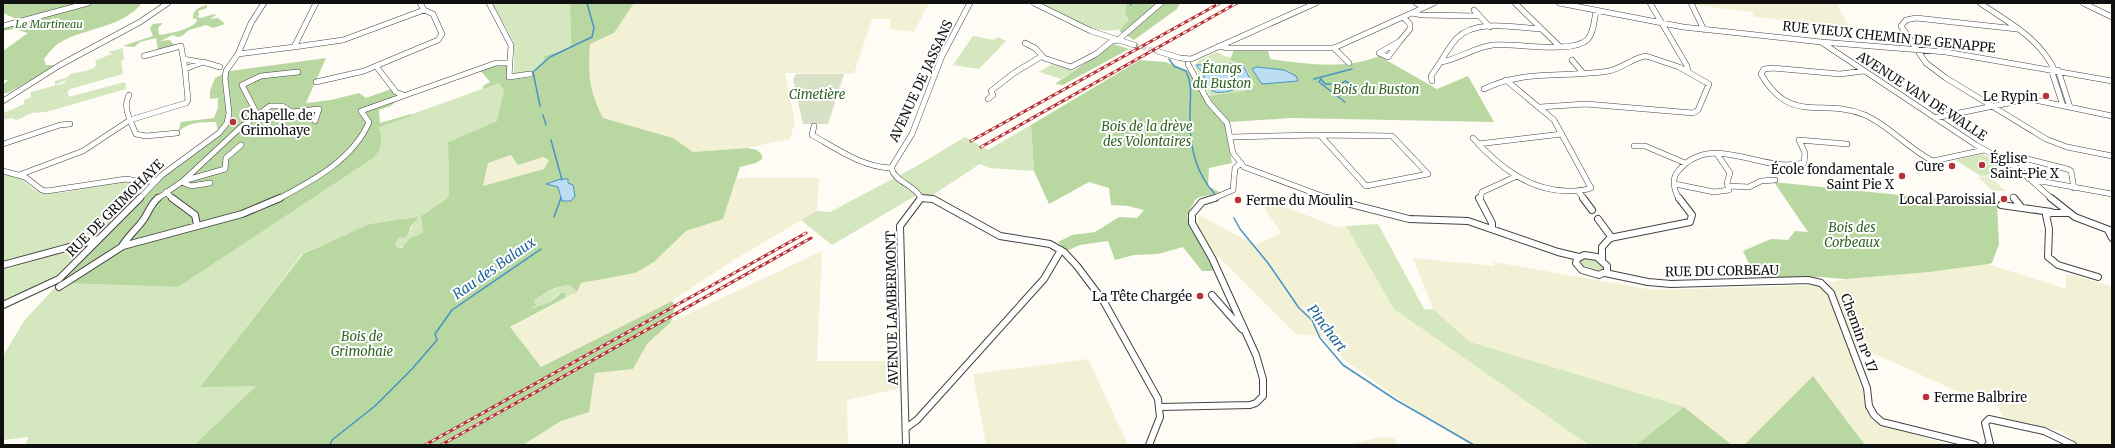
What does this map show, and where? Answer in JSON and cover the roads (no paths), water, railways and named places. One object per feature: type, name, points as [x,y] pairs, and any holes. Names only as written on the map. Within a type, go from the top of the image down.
[{"type":"street","points":[[3,26],[88,3]]},
{"type":"street","points":[[4,99],[81,54],[140,22],[168,3]]},
{"type":"street","points":[[183,59],[203,62],[220,67],[226,71],[238,54],[251,23],[264,3]]},
{"type":"street","points":[[294,47],[316,3]]},
{"type":"street","points":[[316,82],[355,74],[434,43],[442,34],[433,14],[424,10],[420,3]]},
{"type":"street","points":[[489,3],[511,45],[509,77],[530,74]]},
{"type":"street","name":"AVENUE DE JASSANS","points":[[891,168],[912,134],[942,56],[970,3]]},
{"type":"street","points":[[1034,3],[1091,31],[1134,45]]},
{"type":"street","points":[[1025,43],[1035,48],[1042,56],[1064,66],[1071,67],[1096,54],[1112,41],[1118,40],[1161,3]]},
{"type":"street","points":[[1157,52],[1180,58],[1184,57],[1191,59],[1316,3]]},
{"type":"street","points":[[1416,3],[1424,7]]},
{"type":"street","points":[[1221,45],[1238,48],[1334,48],[1434,3]]},
{"type":"street","points":[[1515,3],[1559,46]]},
{"type":"street","name":"RUE VIEUX CHEMIN DE GENAPPE","points":[[1559,3],[1663,24],[1704,30],[1821,42],[1946,52],[2054,69],[2112,81]]},
{"type":"street","points":[[1650,3],[1684,62],[1688,72]]},
{"type":"street","points":[[1691,3],[1704,30]]},
{"type":"street","points":[[1980,3],[2045,51],[2063,88],[2070,107]]},
{"type":"street","points":[[2083,3],[2112,17]]},
{"type":"street","points":[[238,54],[343,40],[424,10]]},
{"type":"street","points":[[1474,10],[1490,27]]},
{"type":"street","points":[[1441,62],[1452,61],[1475,50],[1492,45],[1576,45],[1588,39],[1596,10]]},
{"type":"street","points":[[1412,13],[1422,15],[1478,16]]},
{"type":"street","points":[[1401,41],[1379,53],[1388,57],[1401,41],[1411,27],[1408,21],[1403,17]]},
{"type":"street","points":[[2017,29],[1919,18],[1908,19],[1903,23],[1901,28],[1917,50],[1936,71],[1991,106],[2058,144],[2112,156]]},
{"type":"street","points":[[1432,81],[1431,76],[1462,34],[1473,30],[1490,27],[1541,29]]},
{"type":"street","name":"AVENUE VAN DE WALLE","points":[[1821,42],[1984,150],[2019,169],[2069,213],[2087,223],[2110,230]]},
{"type":"street","points":[[19,175],[83,150],[130,120],[187,103],[188,98],[182,47],[180,46],[144,56]]},
{"type":"street","points":[[1334,48],[1349,63]]},
{"type":"street","points":[[988,100],[993,95],[991,91],[1003,81],[1042,56]]},
{"type":"street","points":[[1484,89],[1506,80],[1617,69],[1644,56],[1688,72],[1704,79],[1709,84],[1703,100],[1695,112],[1586,104],[1540,107]]},
{"type":"street","points":[[59,287],[94,266],[122,246],[244,213],[274,200],[318,176],[337,163],[362,138],[369,122],[361,111],[396,100],[403,95],[510,57]]},
{"type":"street","points":[[1180,58],[1179,60],[1181,63],[1188,64]]},
{"type":"street","points":[[1188,64],[1192,62],[1191,59]]},
{"type":"street","points":[[1572,60],[1583,73]]},
{"type":"street","points":[[185,69],[203,62]]},
{"type":"street","points":[[1674,66],[1684,62]]},
{"type":"street","points":[[496,63],[510,63]]},
{"type":"street","points":[[1160,407],[1243,406],[1256,403],[1260,400],[1264,390],[1256,355],[1207,248],[1194,229],[1192,217],[1194,212],[1203,201],[1226,194],[1233,190],[1235,168],[1240,164],[1233,153],[1224,119],[1209,103],[1188,64]]},
{"type":"street","points":[[220,67],[231,65]]},
{"type":"street","points":[[376,66],[396,92],[403,95]]},
{"type":"street","points":[[1864,71],[1840,74],[1773,68],[1764,69],[1761,74],[1774,95],[1782,101],[1793,105],[1861,114],[1872,119],[1924,156],[1933,160],[1984,150]]},
{"type":"street","points":[[2054,69],[2056,86],[2063,106]]},
{"type":"street","name":"RUE DE GRIMOHAYE","points":[[3,305],[59,279],[147,189],[217,135],[227,123],[230,108],[225,78],[226,71]]},
{"type":"street","points":[[254,116],[256,112],[242,86],[248,81],[266,76],[298,72]]},
{"type":"street","points":[[1473,138],[1492,159],[1531,185],[1547,190],[1578,191],[1588,190],[1591,186],[1554,120],[1506,80]]},
{"type":"street","points":[[2056,86],[2063,88]]},
{"type":"street","points":[[130,95],[126,100],[130,120],[136,134],[139,136],[177,133]]},
{"type":"street","points":[[1935,118],[2023,100],[2035,100],[2112,116]]},
{"type":"street","points":[[122,246],[130,233],[145,216],[155,200],[183,181],[254,116],[270,106],[277,105],[292,112],[319,109],[315,121]]},
{"type":"street","points":[[1554,120],[1556,107]]},
{"type":"street","points":[[3,144],[70,124]]},
{"type":"street","points":[[814,126],[812,135],[828,145],[875,167],[891,168],[895,176],[917,191],[921,198],[936,201],[1000,236],[1050,244],[1061,250],[1088,280],[1113,316],[1160,407],[1157,425],[1150,445]]},
{"type":"street","points":[[1478,144],[1561,131]]},
{"type":"street","points":[[1230,137],[1320,135],[1392,136],[1428,174],[1366,186],[1320,135]]},
{"type":"street","points":[[1591,255],[1601,248],[1605,241],[1612,238],[1690,222],[1692,215],[1680,200],[1675,184],[1675,176],[1685,163],[1700,156],[1716,154],[1740,155],[1787,166],[1803,164],[1805,160],[1805,153],[1800,140],[1847,144]]},
{"type":"street","points":[[183,181],[225,169],[226,158],[241,145]]},
{"type":"street","points":[[1634,146],[1645,146],[1685,163]]},
{"type":"street","points":[[1675,184],[1717,192],[1729,190],[1728,186],[1730,173],[1716,154]]},
{"type":"street","points":[[2005,161],[2024,158],[2067,169],[2071,171],[2074,188]]},
{"type":"street","name":"RUE DU CORBEAU","points":[[1240,164],[1322,197],[1386,214],[1416,220],[1462,220],[1492,228],[1558,252],[1579,257],[1591,255]]},
{"type":"street","points":[[3,172],[19,175],[42,190],[47,191],[126,179],[144,182],[157,180]]},
{"type":"street","points":[[1492,228],[1492,223],[1479,197],[1482,192],[1517,176]]},
{"type":"street","points":[[2029,179],[2074,188],[2092,189],[2112,194]]},
{"type":"street","points":[[1728,186],[1749,187],[1761,181],[1775,180]]},
{"type":"street","points":[[183,181],[191,186],[210,183]]},
{"type":"street","points":[[144,182],[147,189]]},
{"type":"street","points":[[1578,191],[1592,210]]},
{"type":"street","points":[[166,192],[182,207],[195,215],[197,225]]},
{"type":"street","points":[[2014,197],[2020,207]]},
{"type":"street","name":"AVENUE LAMBERMONT","points":[[906,445],[900,226],[921,198]]},
{"type":"street","points":[[2001,205],[2051,213],[2069,213]]},
{"type":"street","points":[[2051,213],[2046,215],[2049,229],[2049,259],[2064,267],[2098,277]]},
{"type":"street","points":[[1598,219],[1612,238]]},
{"type":"street","points":[[2110,230],[2112,238]]},
{"type":"street","points":[[3,265],[99,238]]},
{"type":"street","points":[[1601,248],[1602,260],[1606,271]]},
{"type":"street","points":[[906,428],[917,420],[1044,279],[1061,250]]},
{"type":"street","name":"RUE DU CORBEAU","points":[[1558,252],[1576,263],[1587,273],[1599,275],[1606,271],[1661,284],[1761,283],[1808,280],[1824,284]]},
{"type":"street","points":[[1591,255],[1602,260]]},
{"type":"street","points":[[1576,263],[1579,257]]},
{"type":"street","name":"Chemin nᵒ 17","points":[[1824,284],[1831,293],[1867,391],[1869,406],[1874,415],[1882,422],[1975,445]]},
{"type":"street","points":[[1212,295],[1246,334]]},
{"type":"street","points":[[1988,445],[1990,444],[1985,423],[1990,419],[2053,434],[2064,438],[2073,445]]},
{"type":"water","points":[[1196,65],[1243,65],[1251,81],[1237,89],[1225,92],[1210,89],[1202,72]]},
{"type":"water","points":[[1257,67],[1284,70],[1296,76],[1298,81],[1262,84],[1252,69]]},
{"type":"water","points":[[561,179],[568,179],[568,183],[573,185],[575,196],[571,201],[562,201],[558,187],[546,184]]},
{"type":"waterway","name":"Rau des Balaux","points":[[540,106],[533,72],[550,57],[592,37],[594,28],[587,3]]},
{"type":"waterway","name":"Pinchart","points":[[1169,59],[1174,66],[1186,71],[1188,76],[1191,92],[1190,124],[1194,156],[1197,166],[1214,193]]},
{"type":"waterway","points":[[1314,79],[1352,69]]},
{"type":"waterway","points":[[1345,102],[1319,82],[1321,79],[1325,84],[1341,84],[1345,81],[1352,85]]},
{"type":"waterway","name":"Rau des Balaux","points":[[543,115],[546,125]]},
{"type":"waterway","name":"Rau des Balaux","points":[[551,140],[562,180]]},
{"type":"waterway","name":"Rau des Balaux","points":[[554,217],[561,198]]},
{"type":"waterway","name":"Pinchart","points":[[1234,218],[1240,229],[1268,263],[1299,308],[1312,320],[1320,338],[1343,365],[1396,400],[1474,445]]},
{"type":"waterway","name":"Rau des Balaux","points":[[330,445],[332,440],[375,406],[412,369],[437,340],[435,334],[452,310],[541,249]]},
{"type":"tunnel","points":[[1134,45],[1157,51]]},
{"type":"railway","points":[[971,141],[1220,3]]},
{"type":"railway","points":[[981,147],[1237,3]]},
{"type":"railway","points":[[425,445],[806,233]]},
{"type":"railway","points":[[441,445],[811,238]]},
{"type":"place","name":"Le Rypin","points":[[2046,96]]},
{"type":"place","name":"Chapelle de Grimohaye","points":[[233,122]]},
{"type":"place","name":"Église Saint-Pie X","points":[[1982,165]]},
{"type":"place","name":"Cure","points":[[1952,166]]},
{"type":"place","name":"École fondamentale Saint Pie X","points":[[1902,176]]},
{"type":"place","name":"Local Paroissial","points":[[2004,199]]},
{"type":"place","name":"Ferme du Moulin","points":[[1238,200]]},
{"type":"place","name":"La Tête Chargée","points":[[1200,296]]},
{"type":"place","name":"Ferme Balbrire","points":[[1926,397]]},
{"type":"park label","name":"Le Martineau","points":[[49,24]]},
{"type":"park label","name":"Étangs du Buston","points":[[1222,76]]},
{"type":"park label","name":"Bois du Buston","points":[[1376,89]]},
{"type":"park label","name":"Cimetière","points":[[817,94]]},
{"type":"park label","name":"Bois de la drève des Volontaires","points":[[1147,134]]},
{"type":"park label","name":"Bois des Corbeaux","points":[[1852,234]]},
{"type":"park label","name":"Bois de Grimohaie","points":[[362,344]]}]
